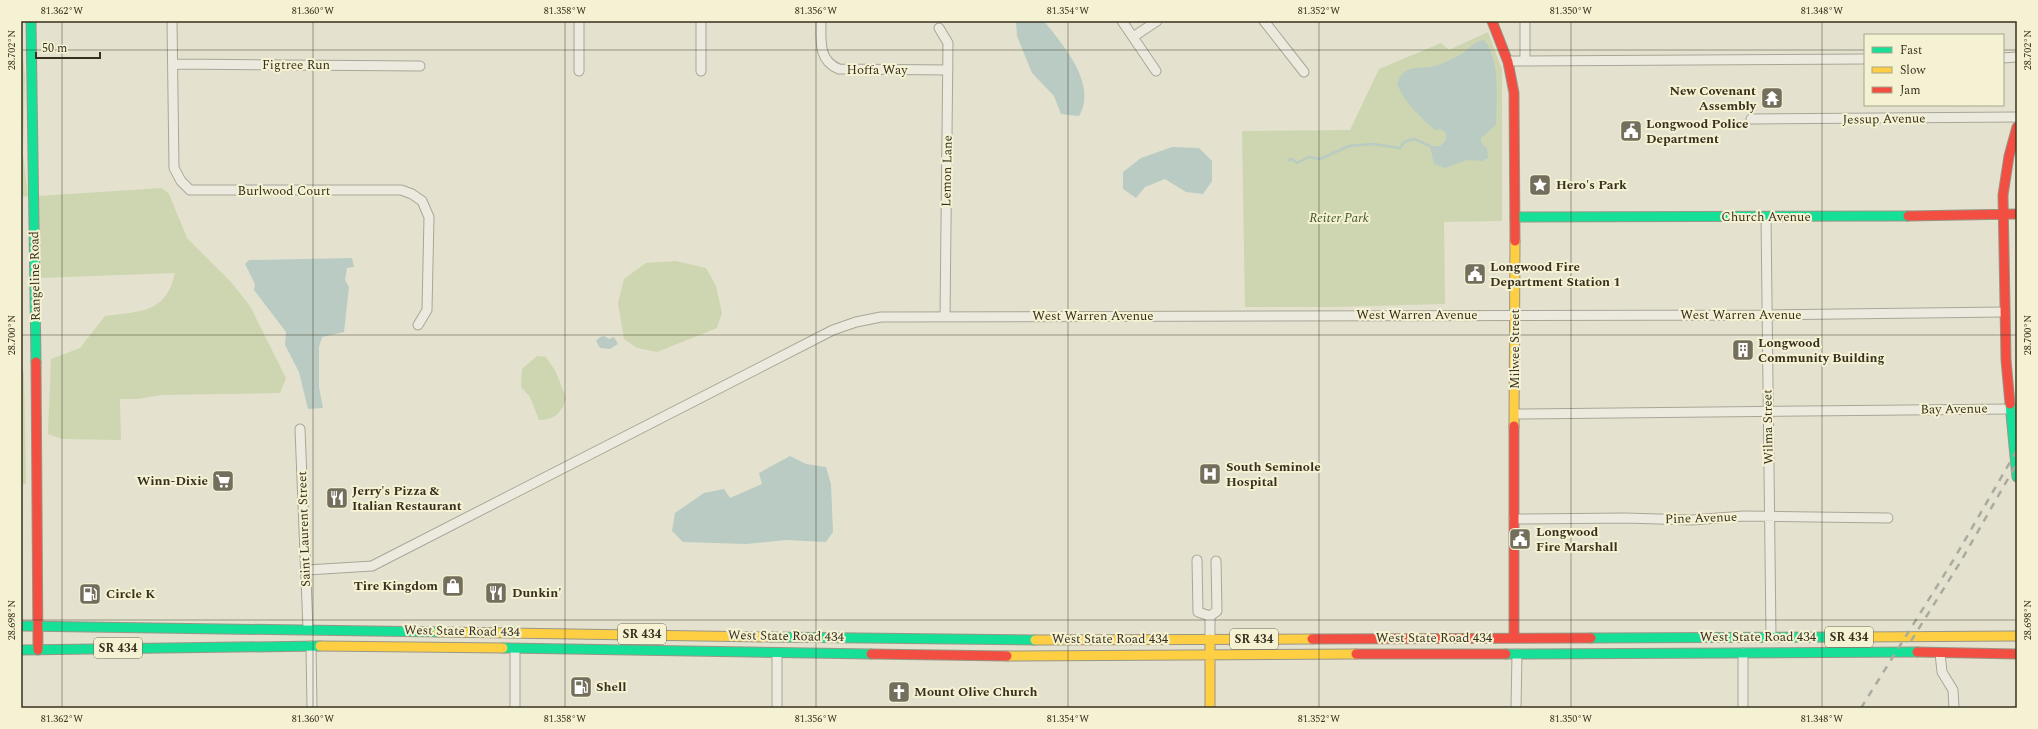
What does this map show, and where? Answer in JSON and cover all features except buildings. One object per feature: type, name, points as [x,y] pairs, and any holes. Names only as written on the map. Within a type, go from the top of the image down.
[{"type":"main road","name":"Rangeline Road","points":[[31,21],[38,446],[38,650]]},
{"type":"main road","points":[[1492,21],[1510,61]]},
{"type":"main road","name":"Milwee Street","points":[[1510,61],[1514,80],[1515,105],[1514,638]]},
{"type":"main road","points":[[2017,127],[2006,172],[2004,214],[2004,312],[2010,409],[2017,477]]},
{"type":"main road","name":"Church Avenue","points":[[1515,217],[1766,217],[2017,214]]},
{"type":"main road","name":"SR 434","points":[[21,626],[38,626]]},
{"type":"main road","name":"West State Road 434","points":[[38,626],[994,640],[2017,636]]},
{"type":"main road","points":[[284,645],[299,638],[308,629]]},
{"type":"main road","points":[[311,646],[319,638],[333,630]]},
{"type":"main road","points":[[747,652],[765,644],[775,636]]},
{"type":"main road","points":[[777,653],[784,645],[800,637]]},
{"type":"main road","points":[[1516,654],[1545,637]]},
{"type":"main road","points":[[1490,654],[1505,647],[1514,638]]},
{"type":"main road","points":[[1210,639],[1210,708]]},
{"type":"main road","name":"SR 434","points":[[21,650],[284,645]]},
{"type":"main road","name":"West State Road 434","points":[[284,645],[993,656],[1743,653],[2017,654]]},
{"type":"street","name":"Burlwood Court","points":[[172,21],[174,168],[181,181],[190,190],[401,190],[412,194],[422,201],[428,217],[427,310],[418,325]]},
{"type":"street","points":[[578,71],[579,21]]},
{"type":"street","points":[[701,21],[701,71]]},
{"type":"street","name":"Hoffa Way","points":[[821,21],[821,49],[826,59],[832,66],[839,69],[948,70]]},
{"type":"street","points":[[1122,21],[1156,71]]},
{"type":"street","points":[[1133,38],[1157,21]]},
{"type":"street","points":[[1264,21],[1304,72]]},
{"type":"street","points":[[1525,21],[1525,61]]},
{"type":"street","name":"Lemon Lane","points":[[939,28],[948,43],[945,317]]},
{"type":"street","points":[[2004,58],[2017,58]]},
{"type":"street","points":[[1510,61],[1864,59]]},
{"type":"street","name":"Figtree Run","points":[[173,64],[420,66]]},
{"type":"street","name":"Jessup Avenue","points":[[1750,120],[2017,117]]},
{"type":"street","name":"Wilma Street","points":[[1766,217],[1770,636]]},
{"type":"street","name":"West Warren Avenue","points":[[306,570],[372,566],[832,330],[856,322],[881,317],[1767,315],[2004,312]]},
{"type":"street","name":"Bay Avenue","points":[[1515,414],[2010,409]]},
{"type":"street","name":"Saint Laurent Street","points":[[300,429],[308,629]]},
{"type":"street","name":"Pine Avenue","points":[[1514,519],[1625,518],[1692,520],[1744,516],[1888,518]]},
{"type":"street","points":[[1197,560],[1198,612],[1210,616]]},
{"type":"street","points":[[1210,616],[1217,611],[1216,561]]},
{"type":"street","points":[[1210,616],[1210,639]]},
{"type":"street","points":[[311,646],[312,708]]},
{"type":"street","points":[[515,649],[515,708]]},
{"type":"street","points":[[777,653],[777,708]]},
{"type":"street","points":[[1743,653],[1743,708]]},
{"type":"street","points":[[1940,653],[1942,672],[1953,690],[1954,708]]},
{"type":"street","points":[[1516,654],[1516,708]]},
{"type":"green space","name":"Reiter Park","points":[[1488,32],[1502,69],[1502,221],[1444,222],[1445,304],[1331,307],[1245,307],[1242,131],[1350,130],[1379,69],[1441,43],[1449,50]]},
{"type":"green space","points":[[21,40],[25,77],[23,153],[28,196],[21,197]]},
{"type":"green space","points":[[162,188],[169,194],[187,238],[231,282],[250,306],[286,378],[280,393],[161,395],[138,399],[120,399],[121,440],[62,439],[48,434],[51,359],[80,348],[105,316],[140,311],[150,308],[158,303],[165,296],[171,286],[175,273],[39,278],[38,196]]},
{"type":"green space","points":[[676,261],[706,268],[716,286],[722,313],[717,328],[657,352],[637,348],[624,339],[618,303],[624,279],[646,263]]},
{"type":"green space","points":[[537,356],[546,357],[556,372],[566,398],[560,412],[557,415],[544,420],[539,420],[530,397],[521,387],[522,369]]},
{"type":"green space","points":[[21,360],[24,375],[26,483],[21,486]]},
{"type":"shaded area","points":[[1016,21],[1044,21],[1068,53],[1076,66],[1084,91],[1084,104],[1079,116],[1061,114],[1054,96],[1032,73],[1017,36]]},
{"type":"shaded area","points":[[1484,40],[1493,58],[1497,93],[1496,125],[1481,138],[1481,143],[1487,148],[1488,158],[1482,161],[1467,160],[1445,168],[1434,164],[1430,146],[1440,146],[1446,140],[1445,132],[1440,129],[1435,130],[1418,115],[1404,97],[1397,84],[1400,77],[1408,70],[1441,64],[1462,54],[1480,41]]},
{"type":"shaded area","points":[[1172,147],[1199,148],[1212,161],[1212,181],[1203,194],[1186,192],[1165,179],[1145,187],[1136,198],[1123,189],[1123,172],[1141,158]]},
{"type":"shaded area","points":[[352,258],[354,267],[347,268],[345,280],[349,287],[344,332],[322,337],[319,347],[319,387],[323,408],[308,409],[299,372],[285,345],[286,332],[254,290],[255,284],[245,264],[249,260]]},
{"type":"shaded area","points":[[604,336],[609,339],[614,337],[618,344],[610,349],[600,348],[596,341],[600,337]]},
{"type":"shaded area","points":[[790,456],[806,464],[826,467],[831,484],[833,532],[826,542],[786,540],[746,544],[683,542],[672,531],[675,513],[704,493],[724,489],[730,498],[762,484],[759,473]]},
{"type":"waterway","points":[[1289,160],[1292,159],[1297,163],[1309,157],[1320,159],[1349,146],[1373,144],[1400,148],[1404,142],[1414,139],[1430,146]]},
{"type":"railway","points":[[1861,708],[1954,559],[2017,450]]},
{"type":"railway","points":[[1911,641],[1961,561],[2017,463]]},
{"type":"traffic: fast","points":[[31,21],[36,362]]},
{"type":"traffic: fast","points":[[1515,217],[1908,216]]},
{"type":"traffic: fast","points":[[2010,404],[2017,477]]},
{"type":"traffic: fast","points":[[21,626],[438,632]]},
{"type":"traffic: fast","points":[[771,637],[1035,640]]},
{"type":"traffic: fast","points":[[1591,638],[1858,637]]},
{"type":"traffic: fast","points":[[21,650],[320,646]]},
{"type":"traffic: fast","points":[[503,648],[871,654]]},
{"type":"traffic: fast","points":[[1506,654],[1917,652]]},
{"type":"traffic: slow","points":[[1514,426],[1515,241]]},
{"type":"traffic: slow","points":[[438,632],[771,637]]},
{"type":"traffic: slow","points":[[1858,637],[2017,636]]},
{"type":"traffic: slow","points":[[1210,639],[1210,708]]},
{"type":"traffic: slow","points":[[1035,640],[1312,639]]},
{"type":"traffic: slow","points":[[320,646],[503,648]]},
{"type":"traffic: slow","points":[[1007,656],[1356,654]]},
{"type":"traffic: jam","points":[[1492,21],[1508,62],[1514,93],[1515,241]]},
{"type":"traffic: jam","points":[[2010,404],[2006,360],[2003,195],[2009,156],[2017,127]]},
{"type":"traffic: jam","points":[[1908,216],[2017,214]]},
{"type":"traffic: jam","points":[[36,362],[38,650]]},
{"type":"traffic: jam","points":[[1514,426],[1514,638]]},
{"type":"traffic: jam","points":[[1312,639],[1591,638]]},
{"type":"traffic: jam","points":[[1917,652],[2017,654]]},
{"type":"traffic: jam","points":[[871,654],[1007,656]]},
{"type":"traffic: jam","points":[[1356,654],[1506,654]]},
{"type":"place","name":"New Covenant Assembly","points":[[1772,98]]},
{"type":"place","name":"Longwood Police Department","points":[[1631,131]]},
{"type":"place","name":"Hero's Park","points":[[1540,185]]},
{"type":"place","name":"Longwood Fire Department Station 1","points":[[1475,274]]},
{"type":"place","name":"Longwood Community Building","points":[[1743,350]]},
{"type":"place","name":"South Seminole Hospital","points":[[1210,474]]},
{"type":"place","name":"Winn-Dixie","points":[[223,481]]},
{"type":"place","name":"Jerry's Pizza & Italian Restaurant","points":[[337,498]]},
{"type":"place","name":"Longwood Fire Marshall","points":[[1520,539]]},
{"type":"place","name":"Tire Kingdom","points":[[453,586]]},
{"type":"place","name":"Dunkin'","points":[[496,593]]},
{"type":"place","name":"Circle K","points":[[90,594]]},
{"type":"place","name":"Shell","points":[[581,687]]},
{"type":"place","name":"Mount Olive Church","points":[[899,692]]}]
